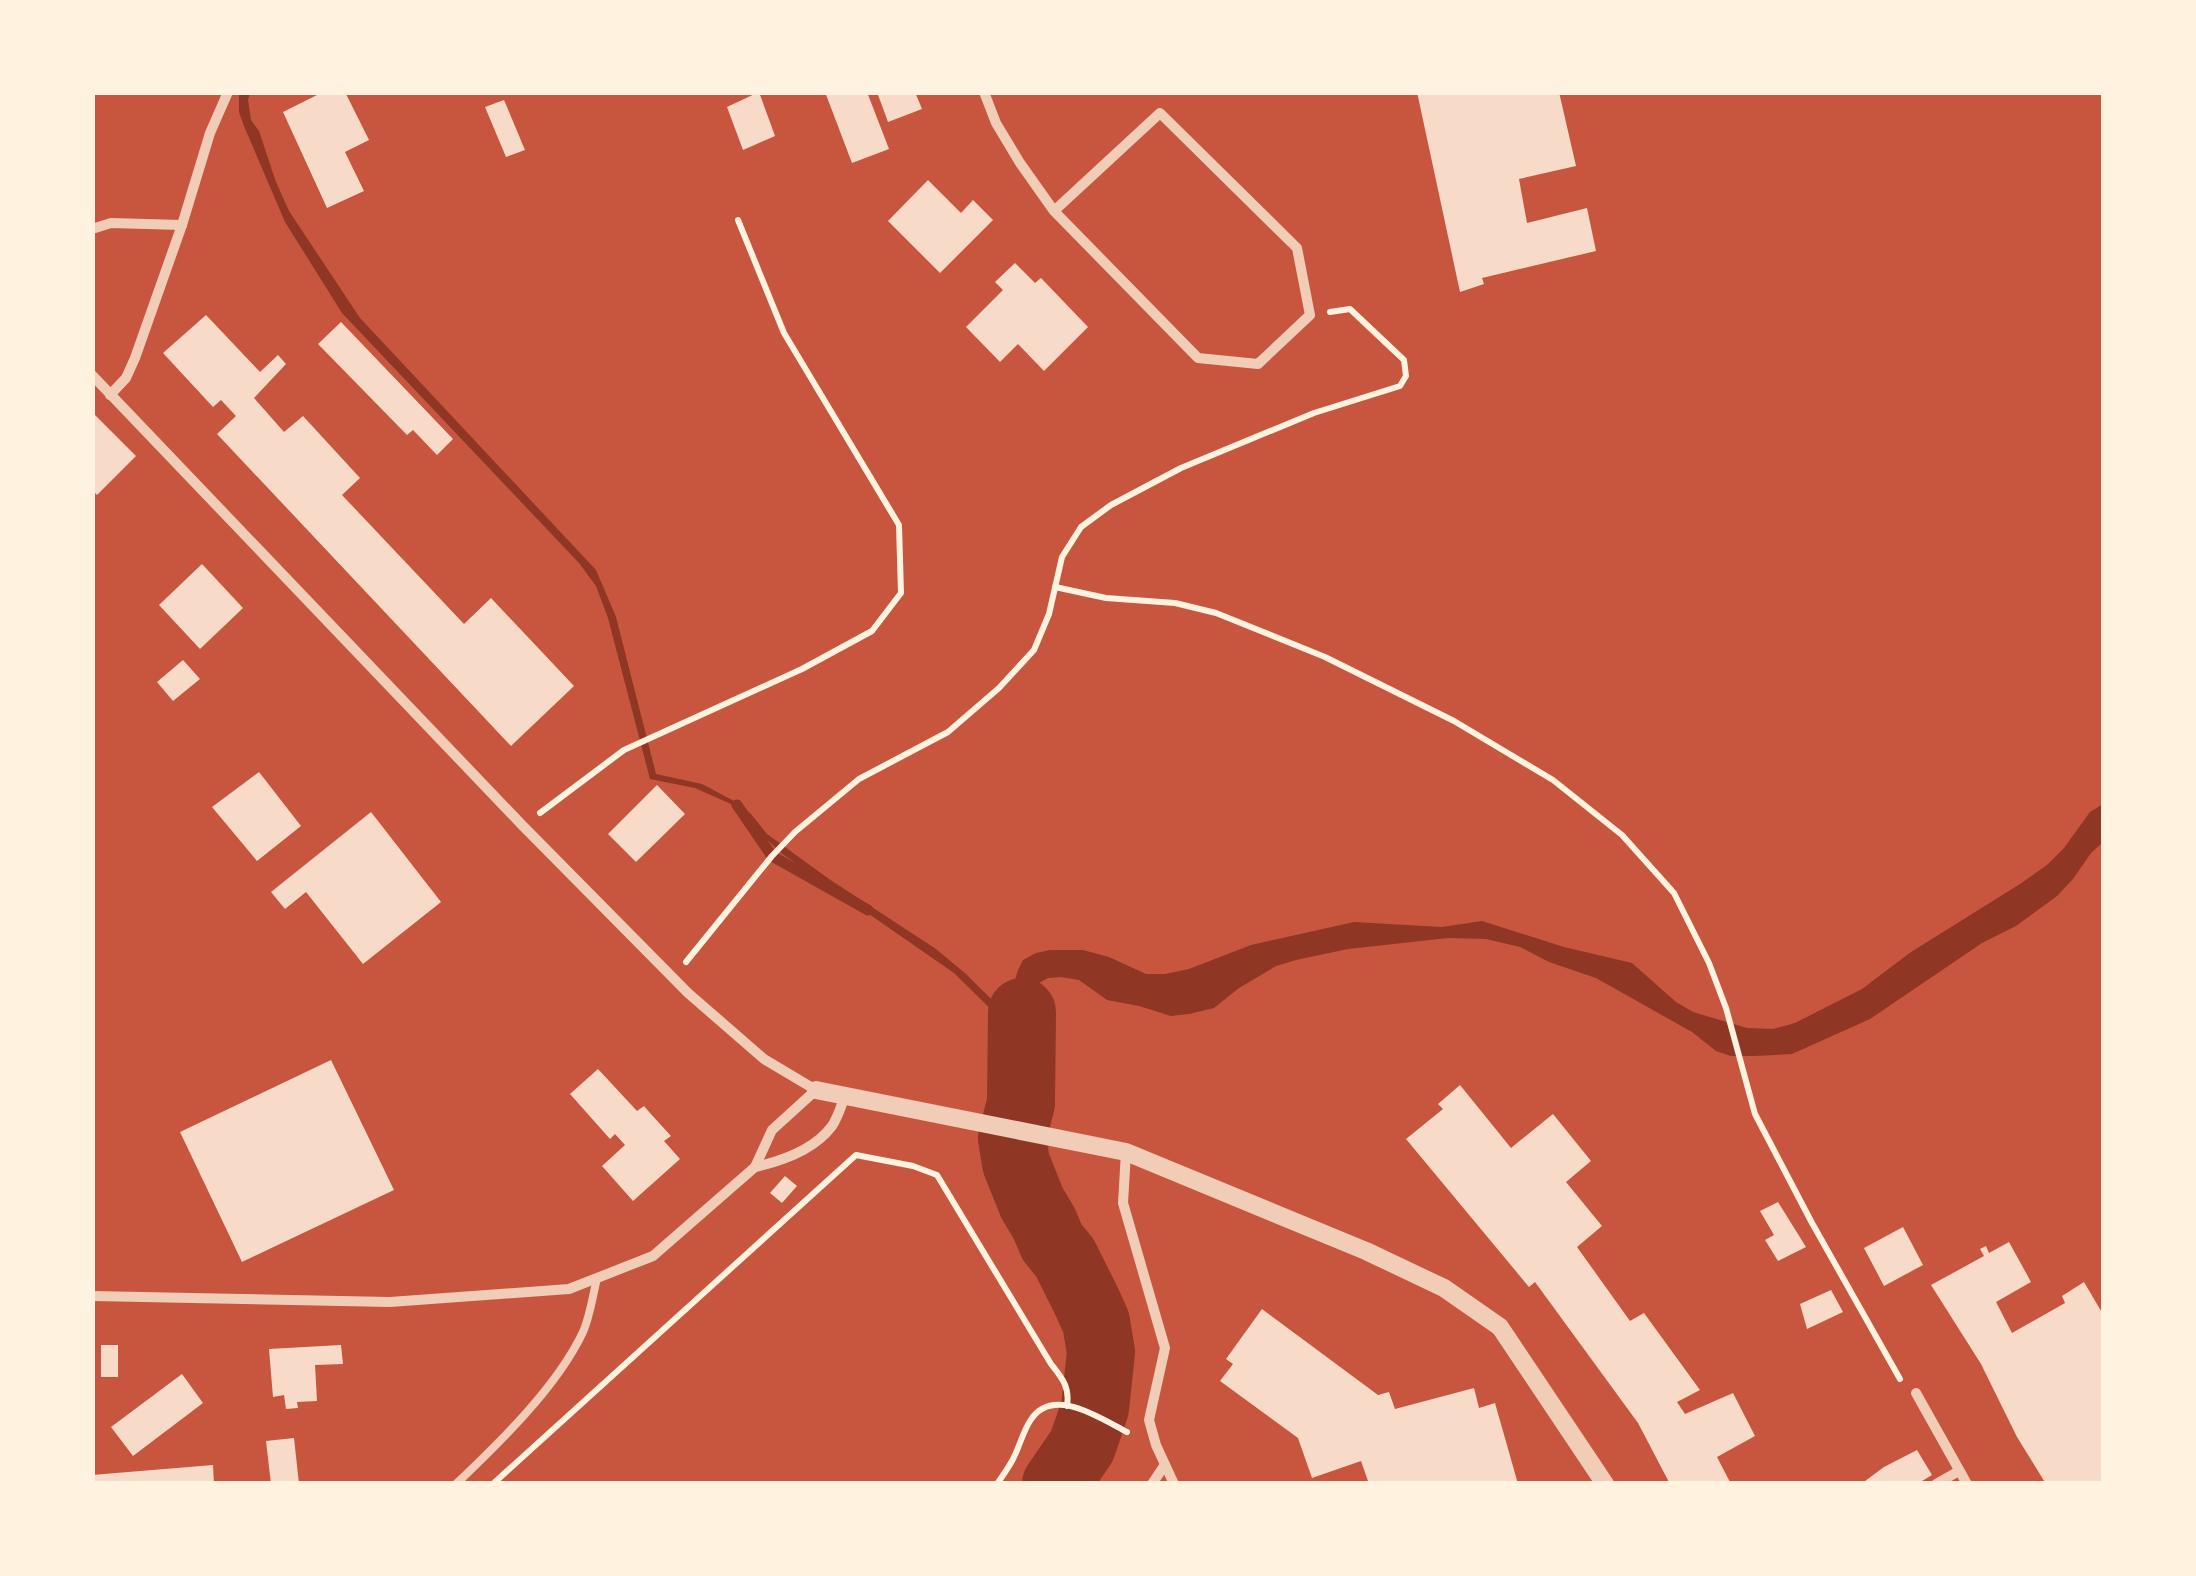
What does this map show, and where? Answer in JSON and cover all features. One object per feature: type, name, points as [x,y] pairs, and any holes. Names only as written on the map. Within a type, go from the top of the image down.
[{"type":"street","points":[[110,396],[126,378],[135,358],[210,133],[228,92]]},
{"type":"street","points":[[984,92],[996,123],[1054,211],[1198,358],[1258,364],[1310,315],[1297,248],[1160,113],[1054,211]]},
{"type":"street","points":[[92,229],[111,223],[182,225]]},
{"type":"street","points":[[92,376],[522,825],[673,978],[764,1059],[816,1090],[1126,1152],[1366,1251],[1444,1288],[1500,1326],[1605,1484]]},
{"type":"street","points":[[92,1296],[390,1302],[569,1289],[653,1256],[755,1167],[772,1130],[816,1090]]},
{"type":"street","points":[[755,1167],[779,1162],[820,1140],[833,1124],[845,1096]]},
{"type":"street","points":[[1126,1152],[1123,1203],[1164,1348],[1149,1420],[1174,1484]]},
{"type":"street","points":[[1916,1392],[1967,1484]]},
{"type":"street","points":[[1152,1484],[1164,1466]]},
{"type":"street","points":[[1936,1484],[1959,1470]]},
{"type":"lane","points":[[456,1484],[549,1386],[584,1330],[597,1278]]},
{"type":"path","points":[[522,825],[624,750],[802,669],[872,630],[902,592],[899,526],[784,333],[738,220]]},
{"type":"path","points":[[673,978],[795,832],[859,779],[948,732],[999,688],[1034,650],[1049,614],[1062,558],[1081,527],[1111,505],[1182,468],[1314,413],[1400,386],[1406,376],[1404,360],[1350,308],[1310,315]]},
{"type":"path","points":[[1055,587],[1216,613],[1325,658],[1454,721],[1554,780],[1622,835],[1674,893],[1715,978],[1755,1114],[1902,1384],[1916,1392]]},
{"type":"path","points":[[494,1484],[856,1155],[938,1175],[1051,1364],[1066,1382],[1067,1406]]},
{"type":"path","points":[[998,1484],[1040,1408],[1058,1404],[1081,1409],[1156,1445]]},
{"type":"shaded area","points":[[239,93],[250,93],[251,120],[259,131],[289,211],[360,318],[596,570],[616,617],[656,774],[702,784],[734,801],[767,834],[936,949],[1007,1015],[1023,960],[1050,950],[1083,950],[1146,974],[1165,974],[1251,945],[1354,922],[1442,927],[1482,921],[1632,963],[1693,1012],[1747,1028],[1773,1029],[1795,1023],[1862,989],[1911,952],[2020,884],[2047,865],[2090,812],[2103,804],[2103,842],[2057,896],[2016,926],[1982,943],[1870,1019],[1792,1054],[1731,1056],[1716,1051],[1692,1032],[1596,978],[1520,947],[1486,939],[1448,938],[1348,949],[1296,960],[1276,966],[1214,1008],[1171,1016],[1107,1000],[1079,980],[1048,978],[1039,983],[1031,998],[1032,1023],[1043,1070],[1039,1107],[1006,1102],[1007,1025],[954,973],[781,853],[731,804],[695,788],[650,779],[596,586],[579,563],[342,313],[285,222],[239,112]]},
{"type":"building","points":[[323,92],[345,92],[369,140],[345,152],[364,191],[327,208],[283,112]]},
{"type":"building","points":[[759,92],[775,136],[743,150],[727,107]]},
{"type":"building","points":[[825,92],[867,92],[889,149],[852,163]]},
{"type":"building","points":[[877,92],[915,92],[922,109],[888,122]]},
{"type":"building","points":[[1417,92],[1559,92],[1576,166],[1519,179],[1527,223],[1587,208],[1596,251],[1482,278],[1484,284],[1460,292]]},
{"type":"building","points":[[504,100],[525,150],[506,157],[485,107]]},
{"type":"building","points":[[928,180],[961,213],[973,200],[993,220],[940,273],[888,221]]},
{"type":"building","points":[[1015,263],[1035,283],[1041,278],[1088,327],[1044,371],[1018,344],[1000,362],[966,327],[1003,290],[995,282]]},
{"type":"building","points":[[206,315],[260,372],[278,355],[286,364],[254,398],[284,432],[303,416],[360,478],[342,495],[464,624],[491,598],[574,686],[511,746],[217,434],[236,416],[221,400],[213,407],[163,353]]},
{"type":"building","points":[[341,322],[453,439],[437,455],[413,430],[407,435],[318,344]]},
{"type":"building","points":[[92,412],[136,456],[97,495],[92,490]]},
{"type":"building","points":[[202,564],[243,608],[200,649],[159,605]]},
{"type":"building","points":[[183,660],[200,679],[173,701],[157,682]]},
{"type":"building","points":[[259,772],[301,826],[257,861],[212,807]]},
{"type":"building","points":[[657,785],[685,814],[636,862],[608,834]]},
{"type":"building","points":[[371,812],[441,902],[363,964],[306,892],[285,909],[271,892]]},
{"type":"building","points":[[331,1060],[394,1190],[242,1262],[180,1132]]},
{"type":"building","points":[[598,1069],[637,1111],[644,1106],[671,1136],[664,1141],[680,1159],[633,1201],[602,1166],[625,1145],[615,1134],[610,1139],[570,1094]]},
{"type":"building","points":[[1460,1085],[1511,1148],[1553,1114],[1591,1161],[1566,1182],[1602,1226],[1577,1247],[1630,1321],[1644,1313],[1700,1390],[1677,1402],[1685,1414],[1733,1393],[1755,1436],[1717,1457],[1731,1484],[1670,1484],[1638,1423],[1535,1282],[1529,1287],[1406,1139],[1443,1109],[1438,1104]]},
{"type":"building","points":[[785,1176],[797,1186],[782,1203],[770,1193]]},
{"type":"building","points":[[1778,1202],[1806,1247],[1778,1261],[1765,1240],[1774,1235],[1760,1211]]},
{"type":"building","points":[[1903,1227],[1923,1265],[1884,1286],[1864,1248]]},
{"type":"building","points":[[2009,1242],[2031,1282],[1996,1302],[2012,1333],[2065,1303],[2062,1296],[2084,1282],[2104,1316],[2104,1484],[2046,1484],[2017,1437],[1981,1364],[1931,1285],[1984,1256],[1980,1249],[1986,1246],[1989,1253]]},
{"type":"building","points":[[1831,1290],[1843,1312],[1807,1329],[1800,1304]]},
{"type":"building","points":[[1262,1309],[1378,1395],[1389,1392],[1395,1409],[1474,1388],[1479,1408],[1495,1403],[1518,1484],[1369,1484],[1361,1461],[1312,1478],[1298,1438],[1220,1381],[1233,1364],[1226,1359]]},
{"type":"building","points":[[101,1345],[118,1345],[118,1377],[101,1377]]},
{"type":"building","points":[[341,1345],[343,1364],[315,1365],[317,1401],[297,1402],[298,1408],[286,1409],[284,1395],[273,1397],[269,1349]]},
{"type":"building","points":[[182,1374],[203,1403],[133,1456],[111,1427]]},
{"type":"building","points":[[294,1438],[299,1484],[271,1484],[266,1441]]},
{"type":"building","points":[[1917,1450],[1932,1475],[1917,1484],[1861,1484],[1884,1467]]},
{"type":"building","points":[[213,1465],[214,1484],[92,1484],[92,1475]]},
{"type":"waterway","points":[[737,805],[772,856],[868,910]]},
{"type":"waterway","points":[[1022,1012],[1021,1103],[1012,1138],[1016,1163],[1032,1203],[1065,1258],[1096,1322],[1101,1352],[1095,1408],[1082,1446],[1056,1484]]}]
